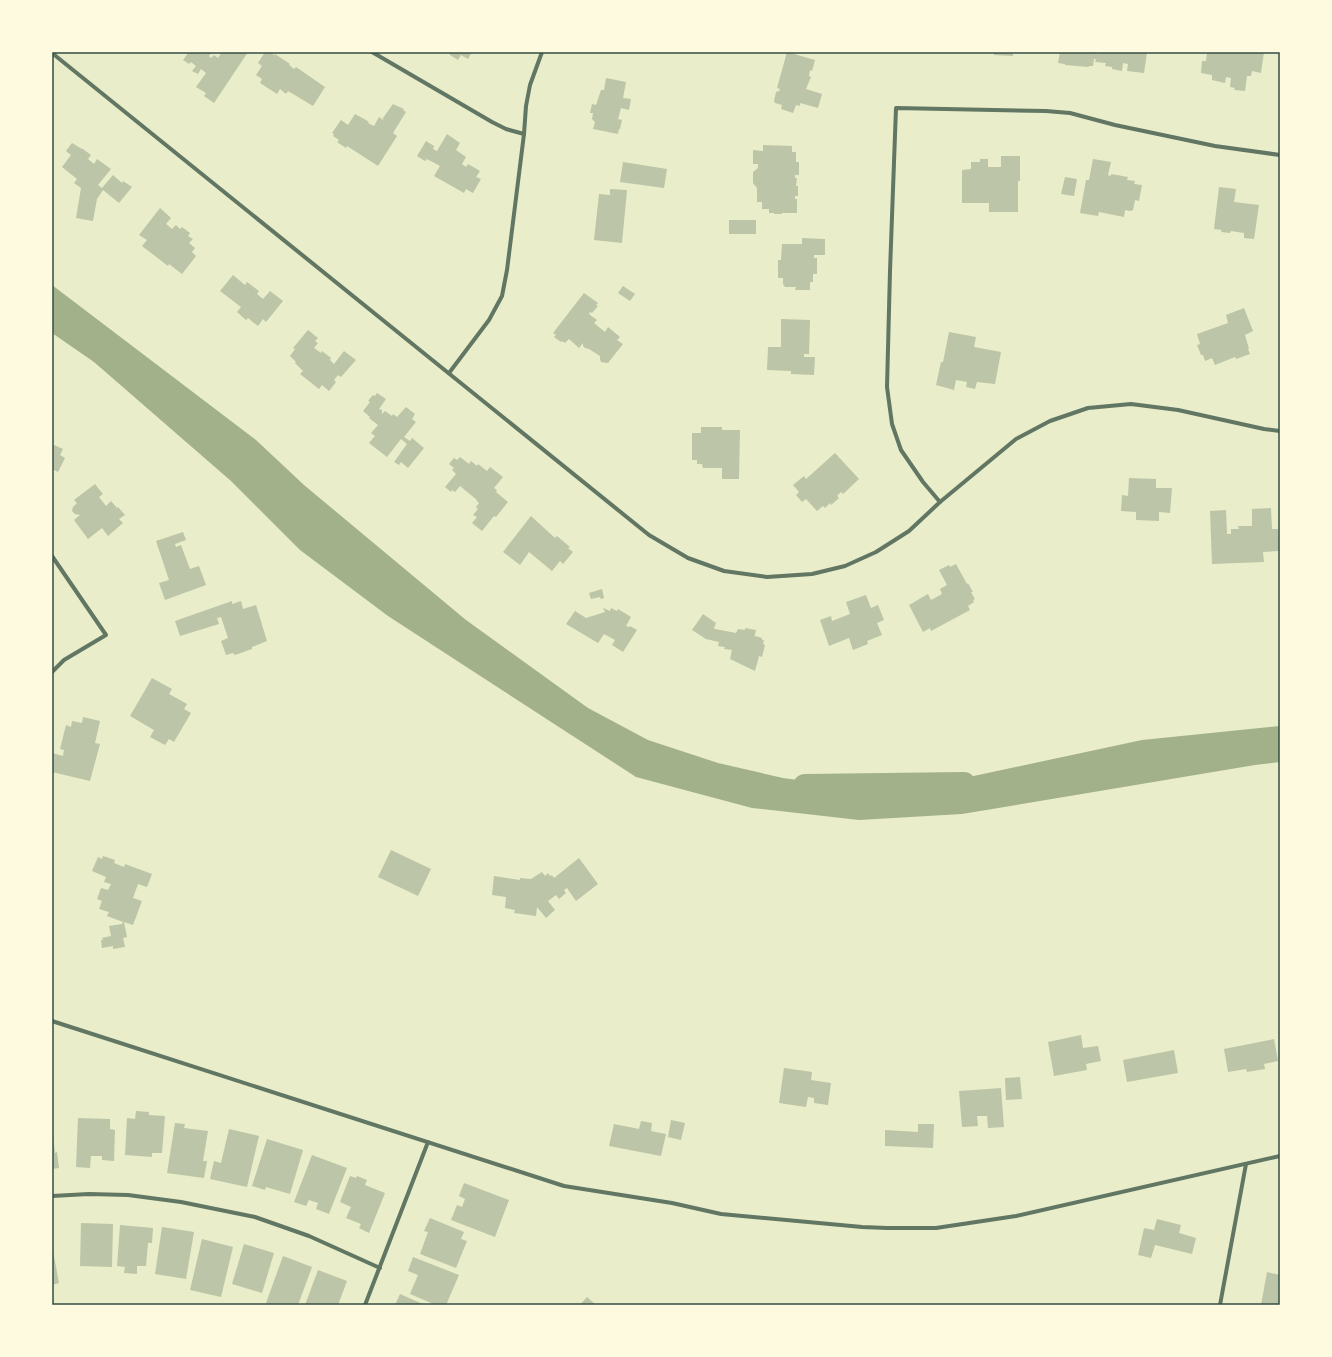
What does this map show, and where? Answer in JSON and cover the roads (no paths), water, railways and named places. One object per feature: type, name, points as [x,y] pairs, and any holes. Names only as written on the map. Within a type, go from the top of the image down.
[{"type":"street","points":[[372,52],[506,130],[524,134]]},
{"type":"street","points":[[449,373],[489,320],[502,296],[507,270],[524,134],[526,106],[530,85],[542,52]]},
{"type":"street","points":[[52,53],[649,535],[688,558],[724,571],[767,577],[812,574],[845,566],[876,552],[909,531],[940,502],[1016,439],[1050,421],[1088,408],[1131,404],[1206,415],[1264,429],[1280,430]]},
{"type":"street","points":[[940,502],[923,482],[901,450],[892,424],[887,387],[896,108],[1070,113],[1115,125],[1211,145],[1280,154]]},
{"type":"street","points":[[52,556],[106,635],[64,660],[52,672]]},
{"type":"street","points":[[52,1021],[564,1186],[672,1203],[721,1214],[838,1225],[887,1228],[936,1228],[1016,1216],[1280,1156]]},
{"type":"street","points":[[365,1305],[428,1142]]},
{"type":"street","points":[[1220,1305],[1246,1164]]},
{"type":"street","points":[[52,1196],[89,1194],[128,1195],[182,1202],[255,1217],[310,1236],[380,1268]]},
{"type":"waterway","points":[[805,786],[964,784]]}]
